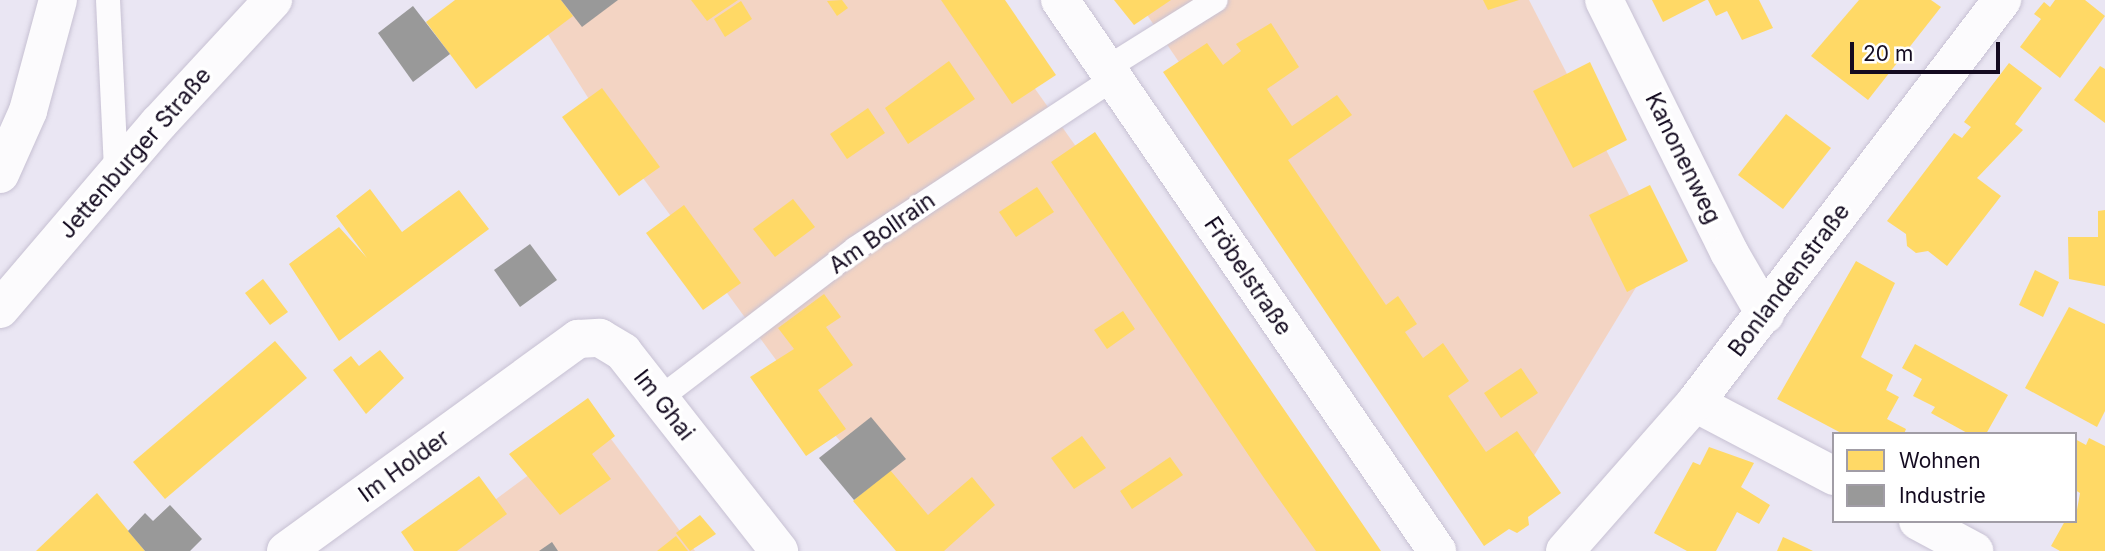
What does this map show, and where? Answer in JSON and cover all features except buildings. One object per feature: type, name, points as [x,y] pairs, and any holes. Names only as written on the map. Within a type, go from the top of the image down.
[{"type":"street","points":[[0,174],[29,111],[58,0]]},
{"type":"street","name":"Jettenburger Straße","points":[[0,309],[116,172],[273,0]]},
{"type":"street","name":"Fröbelstraße","points":[[1060,0],[1437,551]]},
{"type":"street","name":"Kanonenweg","points":[[1604,0],[1729,251],[1765,314]]},
{"type":"street","name":"Bonlandenstraße","points":[[1565,551],[1695,403],[2002,0]]},
{"type":"street","name":"Im Ghai","points":[[521,382],[578,339],[600,338],[622,352],[779,551]]},
{"type":"street","name":"Im Holder","points":[[286,551],[521,382]]},
{"type":"street","points":[[1695,403],[1832,475]]},
{"type":"street","points":[[1922,523],[1974,551]]},
{"type":"lane","points":[[108,0],[116,172]]},
{"type":"lane","name":"Am Bollrain","points":[[659,399],[855,249],[1216,0]]},
{"type":"shaded area","points":[[526,0],[972,0],[1363,551],[934,551],[806,401],[613,137]]},
{"type":"shaded area","points":[[1137,0],[1529,0],[1658,251],[1492,525]]},
{"type":"shaded area","points":[[599,423],[695,551],[426,551]]}]
